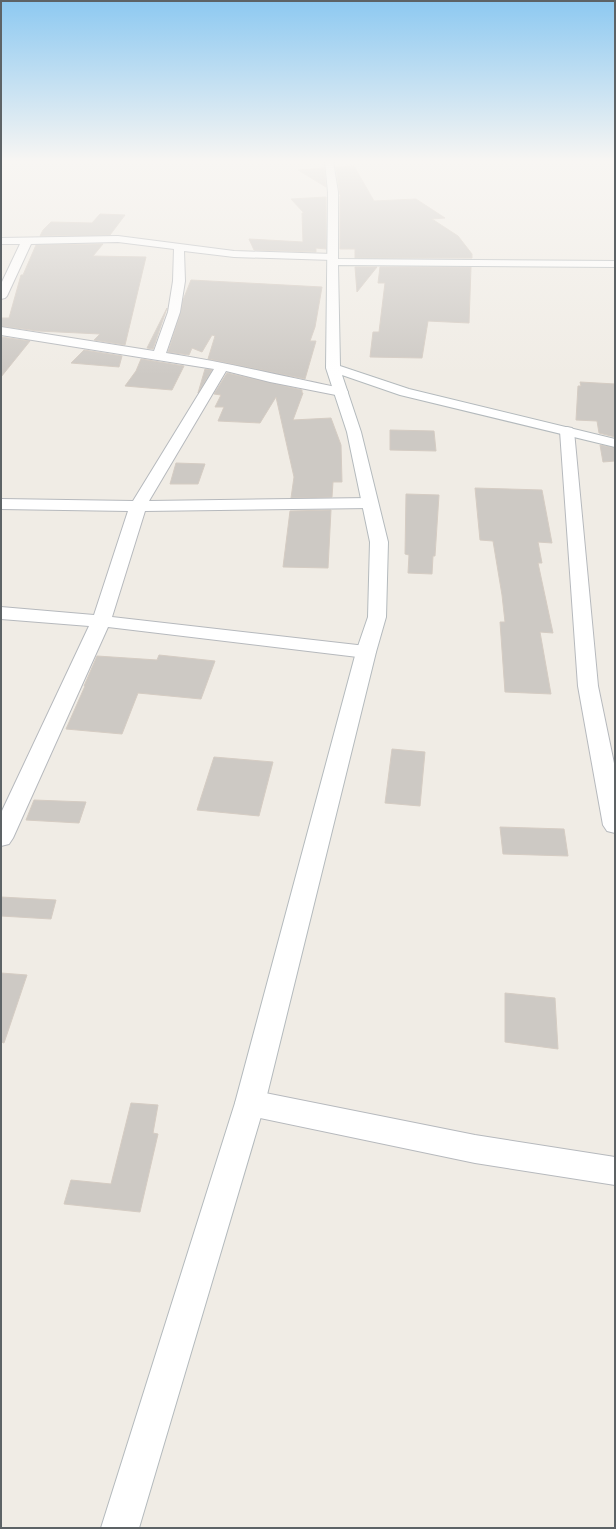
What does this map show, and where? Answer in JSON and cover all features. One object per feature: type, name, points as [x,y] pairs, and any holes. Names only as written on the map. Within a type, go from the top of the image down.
[{"type":"street","points":[[120,1528],[250,1103],[366,652],[377,617],[379,542],[354,432],[334,368],[333,232]]},
{"type":"street","points":[[1,241],[118,239],[234,254],[333,259],[615,264]]},
{"type":"street","points":[[1,296],[27,240]]},
{"type":"street","points":[[158,357],[174,312],[179,281],[179,247]]},
{"type":"street","points":[[1,330],[158,357],[222,366],[270,378],[341,392]]},
{"type":"street","points":[[1,838],[101,621],[138,506],[222,366]]},
{"type":"street","points":[[334,368],[405,392],[615,443]]},
{"type":"street","points":[[567,431],[588,686],[610,778],[615,825]]},
{"type":"street","points":[[1,504],[138,506],[370,503]]},
{"type":"street","points":[[1,613],[101,621],[366,652]]},
{"type":"street","points":[[250,1103],[475,1149],[615,1171]]},
{"type":"building","points":[[42,232],[112,232],[110,235],[40,236]]},
{"type":"building","points":[[303,232],[326,232],[326,249],[316,248],[316,252],[254,250],[249,239],[303,242]]},
{"type":"building","points":[[340,232],[452,232],[458,236],[472,254],[472,258],[355,258],[355,249],[340,249]]},
{"type":"building","points":[[103,244],[93,256],[146,257],[125,345],[94,340],[100,334],[38,331],[1,326],[1,318],[9,318],[21,275],[23,275],[36,245]]},
{"type":"building","points":[[355,267],[377,267],[357,292]]},
{"type":"building","points":[[380,267],[471,267],[469,323],[428,321],[422,358],[370,357],[373,332],[379,332],[385,283],[378,283]]},
{"type":"building","points":[[191,280],[322,287],[315,327],[310,341],[316,341],[305,379],[208,359],[215,336],[212,335],[202,352],[192,348],[189,355],[168,352],[181,312],[183,300]]},
{"type":"building","points":[[167,308],[153,349],[147,348]]},
{"type":"building","points":[[1,337],[30,341],[1,377]]},
{"type":"building","points":[[84,350],[122,356],[119,367],[71,363]]},
{"type":"building","points":[[141,359],[184,366],[172,390],[125,386],[136,371]]},
{"type":"building","points":[[205,369],[212,370],[198,393]]},
{"type":"building","points":[[227,373],[302,390],[303,393],[293,420],[331,418],[341,445],[342,482],[333,482],[332,497],[291,498],[294,477],[276,397],[260,423],[218,421],[224,407],[215,407],[221,395],[214,394]]},
{"type":"building","points":[[580,382],[615,384],[615,437],[599,433],[597,421],[576,420],[578,386],[581,386]]},
{"type":"building","points":[[390,430],[434,431],[436,451],[390,450]]},
{"type":"building","points":[[600,445],[615,448],[615,461],[603,462]]},
{"type":"building","points":[[176,463],[205,464],[198,484],[170,484]]},
{"type":"building","points":[[475,488],[542,490],[552,543],[538,542],[542,563],[538,563],[553,633],[540,632],[551,694],[505,692],[500,622],[505,622],[502,595],[493,541],[480,540]]},
{"type":"building","points":[[406,494],[439,495],[435,556],[433,556],[432,574],[408,573],[409,555],[405,554]]},
{"type":"building","points":[[331,510],[328,568],[283,567],[290,511]]},
{"type":"building","points":[[159,655],[215,661],[201,699],[138,693],[122,734],[66,729],[97,656],[157,660]]},
{"type":"building","points":[[392,749],[425,752],[420,806],[385,803]]},
{"type":"building","points":[[214,757],[273,762],[259,816],[197,810]]},
{"type":"building","points":[[34,800],[86,802],[79,823],[26,820]]},
{"type":"building","points":[[500,827],[564,829],[568,856],[503,854]]},
{"type":"building","points":[[1,897],[56,900],[51,919],[1,916]]},
{"type":"building","points":[[1,973],[27,975],[4,1043],[1,1042]]},
{"type":"building","points":[[505,993],[555,998],[558,1049],[505,1042]]},
{"type":"building","points":[[131,1103],[158,1105],[153,1133],[158,1134],[140,1212],[64,1204],[71,1180],[111,1184]]}]
